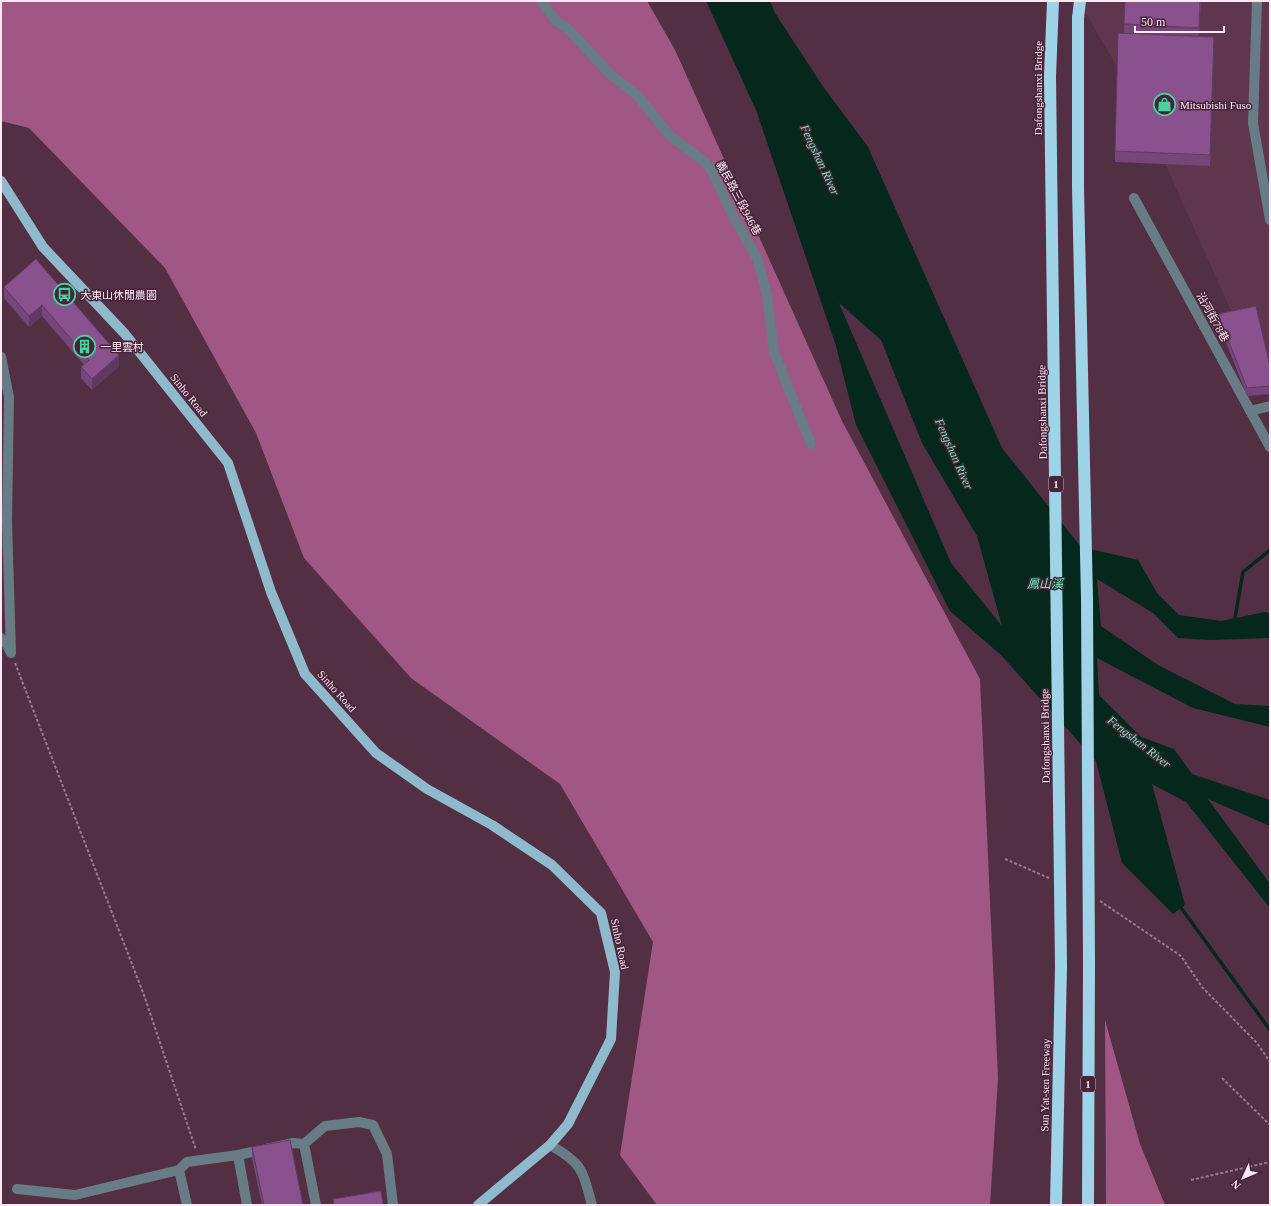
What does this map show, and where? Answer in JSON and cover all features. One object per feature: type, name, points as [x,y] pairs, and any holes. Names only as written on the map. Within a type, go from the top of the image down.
[{"type":"highway","name":"Dafongshanxi Bridge","points":[[1053,1],[1050,76],[1061,966]]},
{"type":"highway","name":"1","points":[[1080,1],[1078,18],[1078,188],[1087,599],[1089,963],[1088,1205]]},
{"type":"highway","name":"Sun Yat-sen Freeway","points":[[1056,1205],[1061,966]]},
{"type":"main road","name":"Sinho Road","points":[[1,181],[43,246],[125,334],[228,463],[271,592],[305,674],[376,753],[427,789],[492,825],[552,865],[601,913],[615,972],[611,1039],[568,1124],[550,1145],[478,1205]]},
{"type":"street","name":"義民路三段946巷","points":[[540,1],[556,21],[567,28],[613,77],[637,95],[670,136],[706,163],[712,171],[732,214],[757,258],[767,295],[774,352],[811,444]]},
{"type":"street","points":[[1257,1],[1253,123],[1270,220]]},
{"type":"street","name":"沿河街78巷","points":[[1134,198],[1270,448]]},
{"type":"street","points":[[1,357],[9,397],[7,521],[11,653]]},
{"type":"street","points":[[1250,411],[1270,406]]},
{"type":"street","points":[[1,638],[11,653]]},
{"type":"street","points":[[17,1189],[75,1194],[179,1170],[187,1162],[238,1155],[293,1143],[304,1144],[325,1126],[359,1122],[373,1125],[387,1154],[394,1205]]},
{"type":"street","points":[[304,1144],[316,1205]]},
{"type":"street","points":[[550,1145],[568,1156],[580,1167],[592,1205]]},
{"type":"street","points":[[238,1155],[247,1205]]},
{"type":"street","points":[[179,1170],[187,1205]]},
{"type":"path","points":[[11,653],[144,995],[200,1160]]},
{"type":"path","points":[[1099,900],[1181,956],[1202,987],[1257,1043],[1270,1062]]},
{"type":"path","points":[[1222,1078],[1270,1125]]},
{"type":"path","points":[[1191,1180],[1270,1162]]},
{"type":"shaded area","points":[[1,1],[647,1],[675,50],[842,421],[980,679],[998,1078],[990,1205],[657,1205],[620,1155],[653,942],[560,784],[411,678],[304,558],[256,433],[165,268],[29,128],[1,121]]},
{"type":"shaded area","points":[[1079,1],[1270,1],[1270,398],[1138,103]]},
{"type":"shaded area","points":[[1105,1020],[1140,1144],[1165,1205],[1106,1205]]},
{"type":"water","name":"鳳山溪","points":[[706,1],[770,1],[775,13],[822,85],[868,147],[1002,448],[1081,547],[1138,560],[1157,593],[1179,615],[1221,621],[1265,612],[1270,613],[1270,638],[1210,640],[1178,638],[1153,613],[1097,579],[1101,626],[1158,665],[1235,704],[1270,706],[1270,727],[1193,708],[1097,658],[1099,695],[1141,737],[1174,749],[1192,774],[1270,800],[1270,826],[1208,799],[1270,884],[1270,908],[1186,802],[1152,784],[1185,905],[1173,914],[1122,863],[1096,761],[1001,655],[950,611],[856,425],[836,346],[756,110]],"holes":[[[839,303],[881,340],[922,443],[977,536],[1002,626],[951,563]]]},
{"type":"building","points":[[1125,1],[1200,1],[1199,28],[1124,24]]},
{"type":"building","name":"Mitsubishi Fuso","points":[[1118,33],[1214,37],[1210,155],[1115,151]]},
{"type":"building","name":"一里雲村","points":[[36,259],[119,355],[92,379],[81,367],[89,360],[42,305],[29,316],[4,287]]},
{"type":"building","points":[[1256,306],[1270,366],[1270,386],[1247,388],[1218,314]]},
{"type":"building","points":[[290,1140],[303,1205],[264,1205],[252,1147]]},
{"type":"building","points":[[381,1191],[383,1205],[334,1205],[333,1199]]},
{"type":"waterway","points":[[1235,618],[1243,572],[1270,550]]},
{"type":"waterway","points":[[1179,905],[1270,1030]]},
{"type":"place","name":"Mitsubishi Fuso","points":[[1164,105]]},
{"type":"place","name":"大東山休閒農園","points":[[65,295]]},
{"type":"place","name":"一里雲村","points":[[85,347]]},
{"type":"water label","name":"Fengshan River","points":[[820,160]]},
{"type":"water label","name":"Fengshan River","points":[[954,454]]},
{"type":"water label","name":"Fengshan River","points":[[1139,742]]}]
